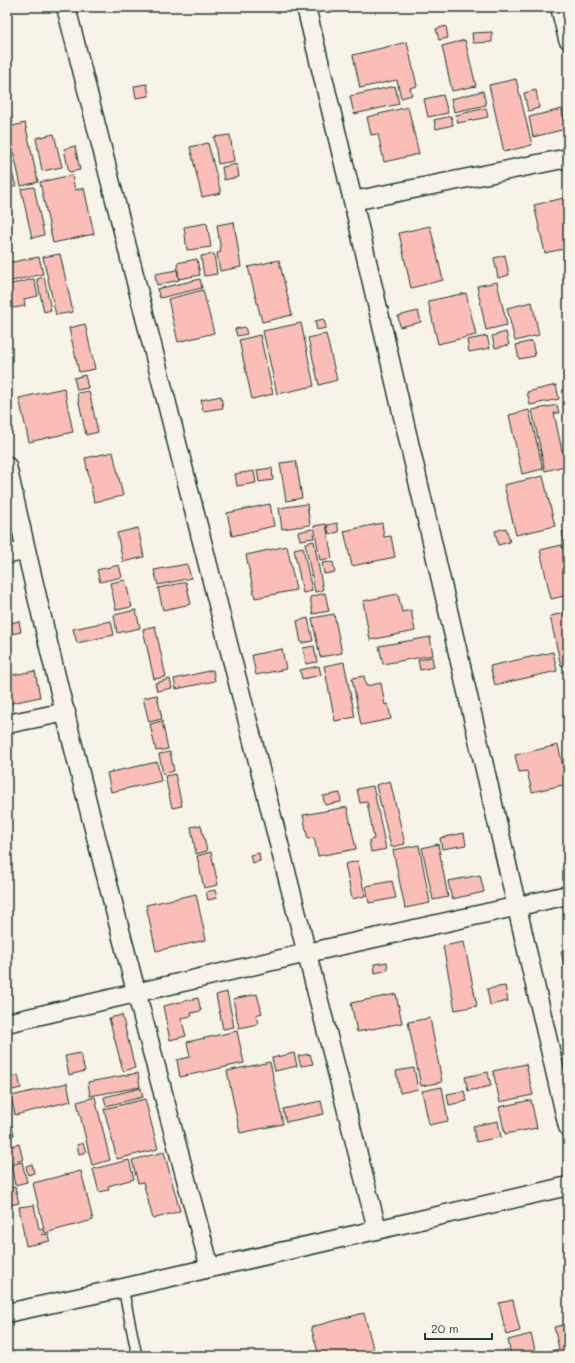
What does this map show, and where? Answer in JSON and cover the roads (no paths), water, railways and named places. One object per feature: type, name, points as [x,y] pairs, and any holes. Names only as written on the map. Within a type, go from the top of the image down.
[{"type":"street","points":[[66,7],[377,1229]]},
{"type":"street","points":[[306,7],[353,201],[568,1127]]},
{"type":"street","points":[[560,7],[568,39]]},
{"type":"street","points":[[353,201],[568,158]]},
{"type":"street","points":[[7,466],[26,551],[136,994],[210,1268]]},
{"type":"street","points":[[7,554],[26,551]]},
{"type":"street","points":[[7,724],[66,712]]},
{"type":"street","points":[[7,1023],[306,953],[568,896]]},
{"type":"street","points":[[7,1313],[123,1288],[568,1186]]},
{"type":"lane","points":[[123,1288],[137,1356]]}]
